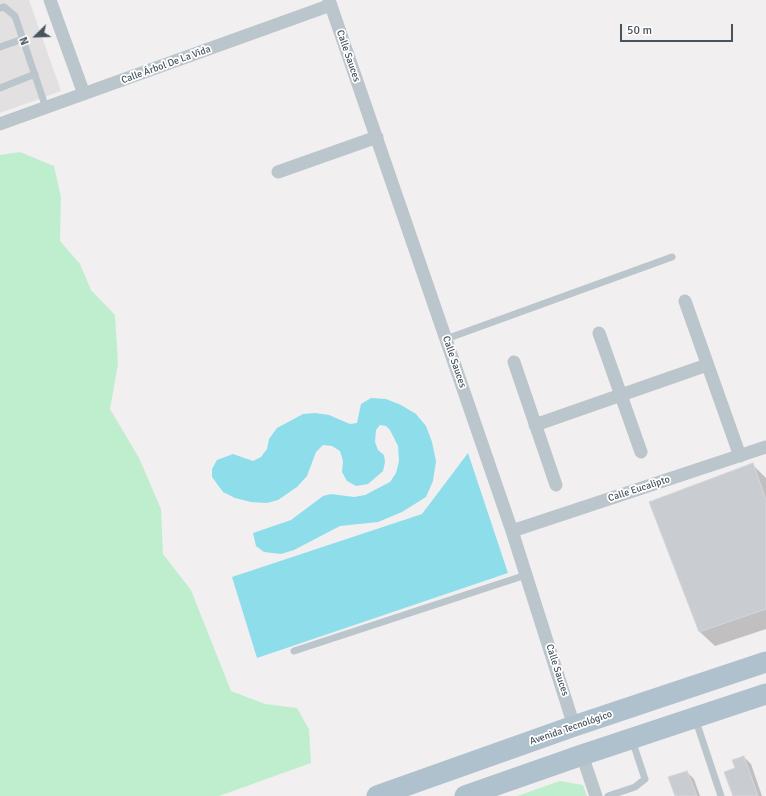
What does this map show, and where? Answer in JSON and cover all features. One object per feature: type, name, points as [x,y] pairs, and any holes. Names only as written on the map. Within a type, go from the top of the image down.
[{"type":"main road","name":"Avenida Tecnológico","points":[[377,796],[574,726],[766,662]]},
{"type":"main road","points":[[686,688],[695,717]]},
{"type":"main road","points":[[465,796],[632,738],[766,694]]},
{"type":"street","points":[[50,0],[84,94]]},
{"type":"street","name":"Calle Árbol De La Vida","points":[[0,124],[330,3]]},
{"type":"street","name":"Calle Sauces","points":[[330,3],[512,531],[574,726]]},
{"type":"street","points":[[278,172],[377,138]]},
{"type":"street","points":[[685,301],[740,456]]},
{"type":"street","points":[[599,333],[641,452]]},
{"type":"street","points":[[514,362],[556,485]]},
{"type":"street","points":[[535,425],[708,365]]},
{"type":"street","name":"Calle Eucalipto","points":[[512,531],[766,447]]},
{"type":"street","points":[[582,755],[596,796]]},
{"type":"lane","points":[[0,8],[4,7],[15,16],[46,108]]},
{"type":"lane","points":[[0,47],[23,39]]},
{"type":"lane","points":[[0,88],[35,74]]},
{"type":"lane","points":[[446,339],[672,257]]},
{"type":"lane","points":[[294,650],[526,574]]},
{"type":"lane","points":[[695,717],[721,796]]},
{"type":"lane","points":[[608,796],[635,788],[646,779],[632,738]]},
{"type":"shaded area","points":[[0,0],[29,0],[61,91],[0,113]]},
{"type":"green space","points":[[20,152],[54,166],[61,197],[60,241],[80,264],[91,290],[115,315],[118,364],[110,409],[139,458],[161,509],[163,554],[191,590],[231,691],[265,704],[297,708],[309,729],[311,763],[219,796],[0,796],[0,155]]},
{"type":"green space","points":[[560,781],[583,785],[587,796],[517,796]]},
{"type":"water","points":[[371,398],[386,399],[401,405],[416,414],[426,426],[432,442],[436,461],[433,481],[426,497],[402,512],[378,522],[340,526],[294,550],[281,554],[264,552],[256,546],[253,533],[291,520],[323,496],[331,494],[354,497],[365,495],[390,482],[396,473],[399,461],[398,446],[390,430],[386,426],[380,425],[376,430],[375,442],[378,450],[384,455],[385,462],[383,471],[368,484],[356,486],[347,481],[342,472],[343,461],[340,451],[332,446],[323,445],[316,452],[307,476],[297,487],[278,500],[267,503],[251,502],[235,498],[223,492],[212,477],[212,469],[217,460],[233,454],[253,461],[261,457],[267,449],[269,439],[277,428],[303,414],[315,413],[329,415],[350,424],[357,423],[361,404]]},
{"type":"water","points":[[468,453],[508,573],[257,658],[232,577],[422,514]]},
{"type":"building","points":[[753,463],[766,500],[766,609],[699,632],[649,502]]},
{"type":"building","points":[[744,756],[758,796],[733,796],[724,772],[735,768],[732,760]]},
{"type":"building","points":[[687,771],[697,796],[675,796],[668,777]]}]
